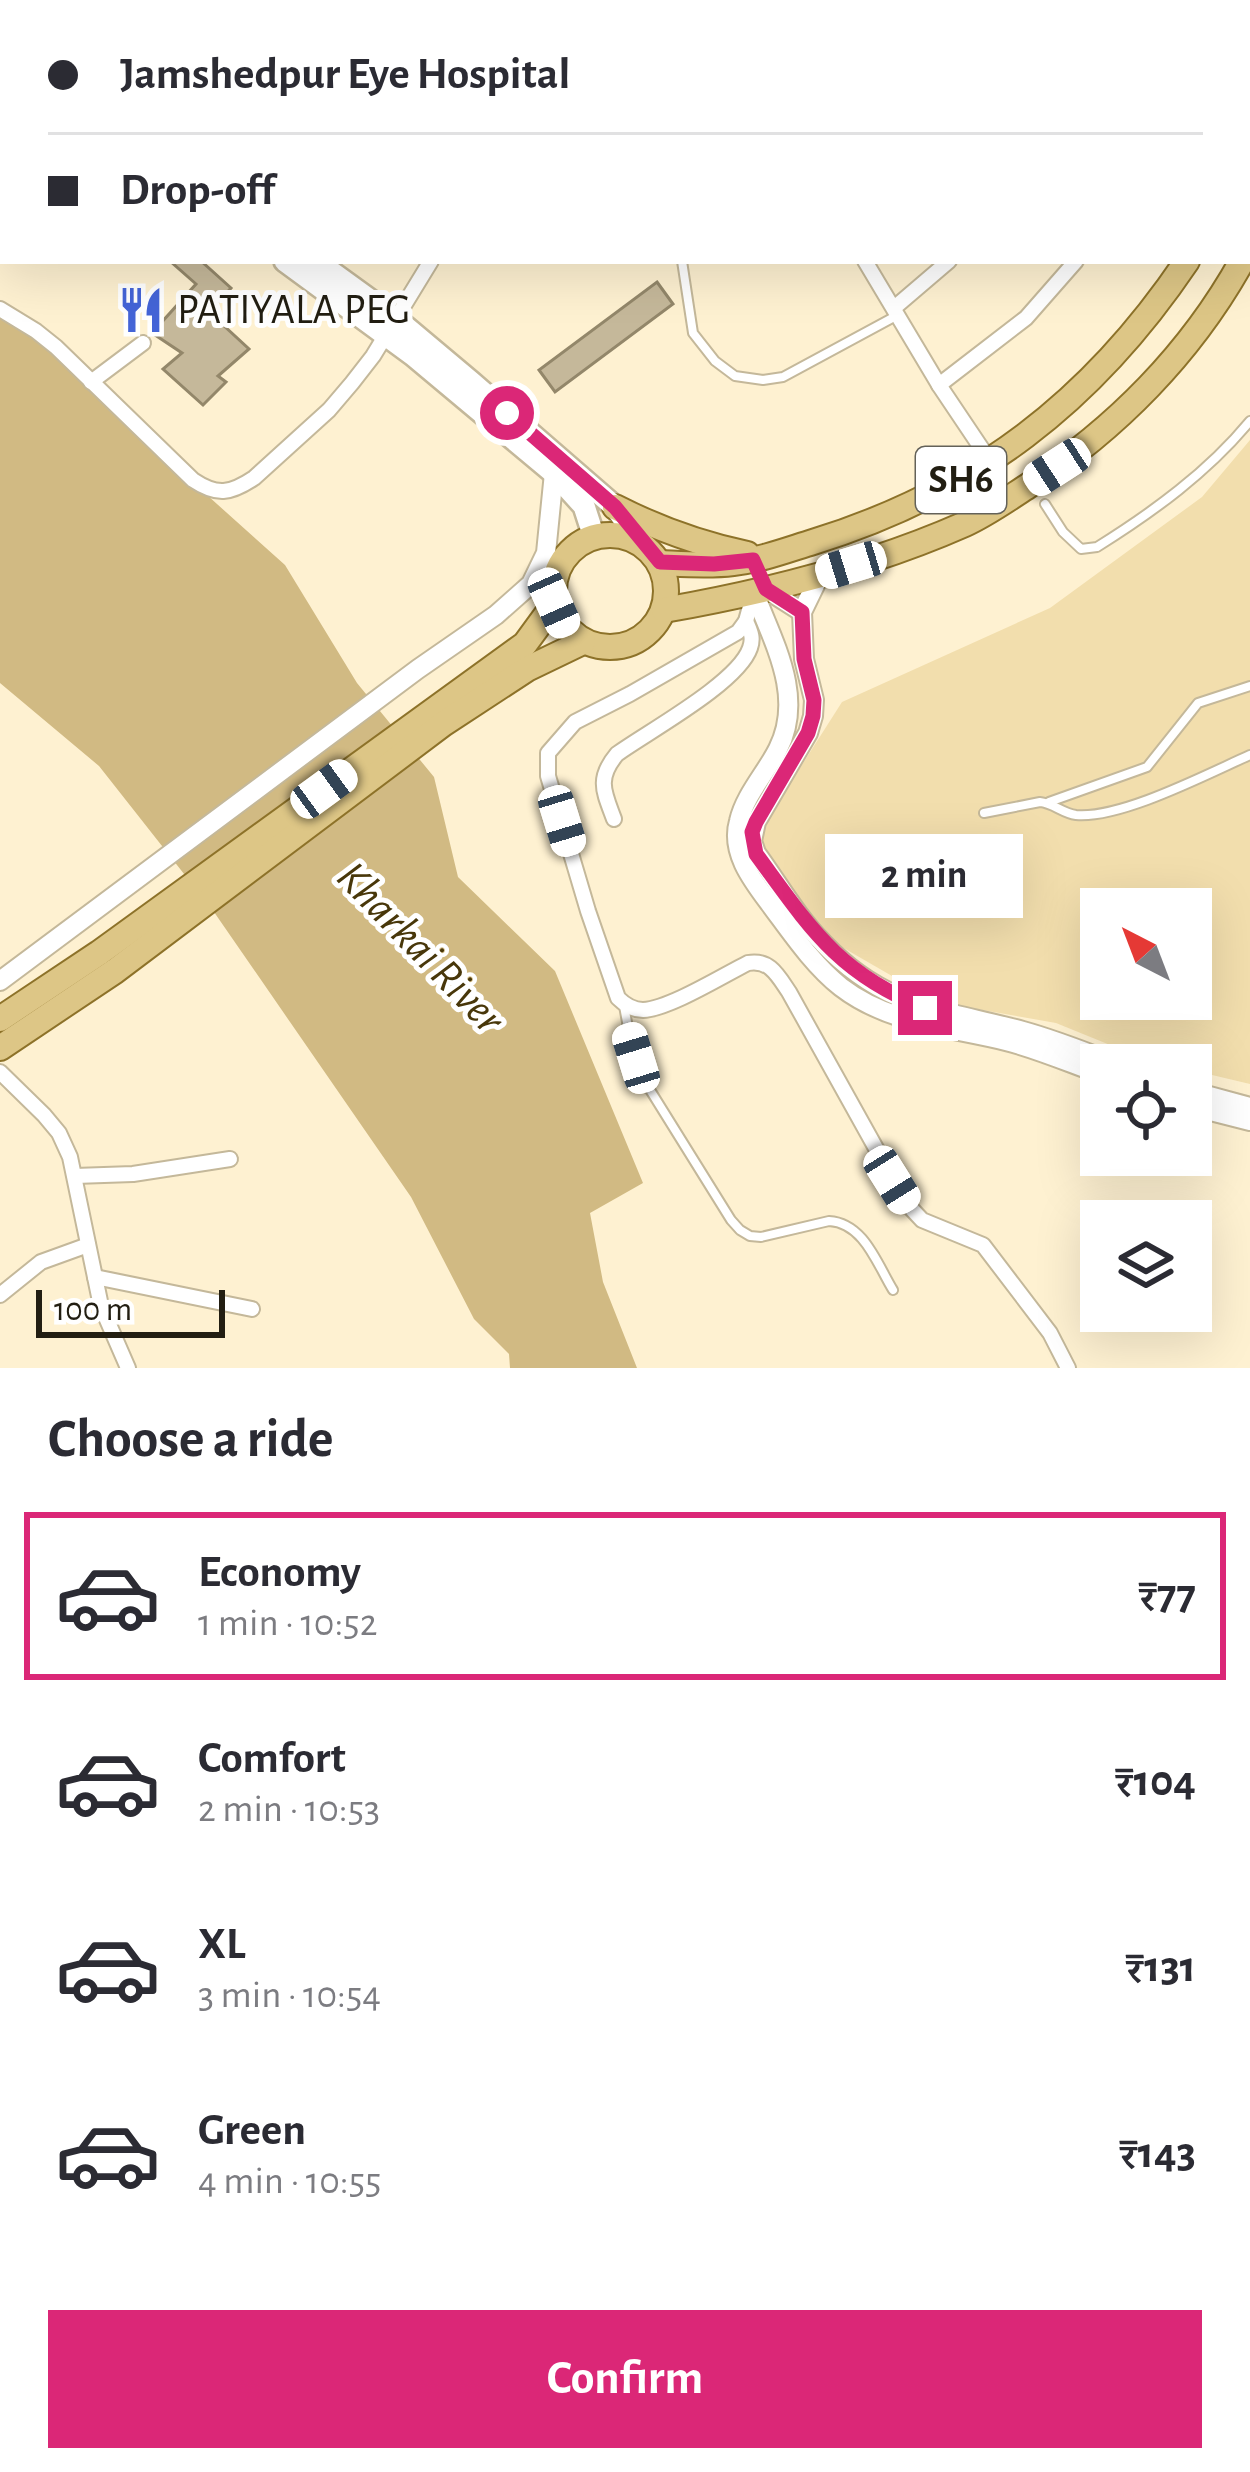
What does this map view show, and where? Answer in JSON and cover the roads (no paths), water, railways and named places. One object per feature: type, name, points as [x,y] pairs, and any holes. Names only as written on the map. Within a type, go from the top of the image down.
[{"type":"main road","points":[[290,264],[391,327],[615,507],[658,529],[758,559],[760,590]]},
{"type":"main road","points":[[319,264],[554,473],[584,506],[594,537]]},
{"type":"main road","name":"SH6","points":[[651,554],[714,564],[758,559],[860,527],[934,495],[1044,423],[1093,377],[1185,264]]},
{"type":"main road","name":"SH6","points":[[664,610],[820,575],[969,522],[1057,467],[1105,430],[1156,381],[1240,264]]},
{"type":"main road","points":[[615,507],[651,554],[667,586],[664,610],[652,631],[631,645],[607,649],[583,642],[565,626],[554,603],[554,581],[563,560],[579,544],[594,537],[628,537],[651,554]]},
{"type":"main road","points":[[0,1048],[107,962],[440,715],[525,644],[554,603]]},
{"type":"main road","points":[[440,715],[583,642]]},
{"type":"main road","points":[[0,1019],[107,962]]},
{"type":"street","points":[[0,309],[36,331],[193,480],[208,490],[226,491],[254,478],[328,410],[373,356],[429,264]]},
{"type":"street","points":[[867,264],[989,461]]},
{"type":"street","points":[[896,312],[946,264]]},
{"type":"street","points":[[939,386],[1026,318],[1073,264]]},
{"type":"street","points":[[91,382],[143,344]]},
{"type":"street","points":[[0,981],[496,615],[530,584],[546,553],[554,473]]},
{"type":"street","points":[[820,575],[802,612],[813,716],[808,733],[756,822],[752,841],[756,854],[821,942],[897,998],[1022,1030],[1080,1051]]},
{"type":"street","points":[[760,590],[802,612]]},
{"type":"street","points":[[760,590],[738,632],[575,722],[548,753],[548,776],[618,998],[636,1010],[647,1010],[748,963],[769,966],[789,992],[907,1204],[922,1220],[983,1245],[1050,1333],[1068,1368]]},
{"type":"street","points":[[760,590],[791,704],[785,734],[744,807],[736,837],[749,876],[842,988],[895,1016],[1022,1046],[1080,1067]]},
{"type":"street","points":[[614,819],[602,779],[607,766],[616,754],[734,672],[750,651],[752,635],[746,621]]},
{"type":"street","points":[[789,692],[811,688]]},
{"type":"street","points":[[0,1072],[59,1133],[75,1176],[94,1277],[128,1368]]},
{"type":"street","points":[[1212,1097],[1250,1107]]},
{"type":"street","points":[[1212,1111],[1250,1121]]},
{"type":"street","points":[[75,1176],[134,1174],[230,1159]]},
{"type":"street","points":[[0,1295],[40,1262],[88,1245]]},
{"type":"street","points":[[94,1277],[252,1309]]},
{"type":"lane","points":[[682,264],[693,333],[715,361],[735,376],[783,377],[896,312]]},
{"type":"lane","points":[[1045,503],[1081,550],[1097,547],[1204,470],[1250,421]]},
{"type":"lane","points":[[983,813],[1048,802],[1147,767],[1198,703],[1250,686]]},
{"type":"lane","points":[[1048,802],[1070,814],[1104,812],[1155,796],[1250,755]]},
{"type":"lane","points":[[624,1004],[632,1046],[647,1085],[740,1230],[761,1238],[840,1221],[861,1235],[892,1290]]},
{"type":"water","name":"Kharkai River","points":[[0,314],[33,333],[285,565],[357,683],[434,777],[458,877],[555,971],[643,1183],[590,1213],[603,1282],[637,1368],[510,1368],[509,1354],[474,1319],[411,1197],[214,912],[99,766],[0,683]]},
{"type":"place","name":"PATIYALA PEG","points":[[141,310]]}]
